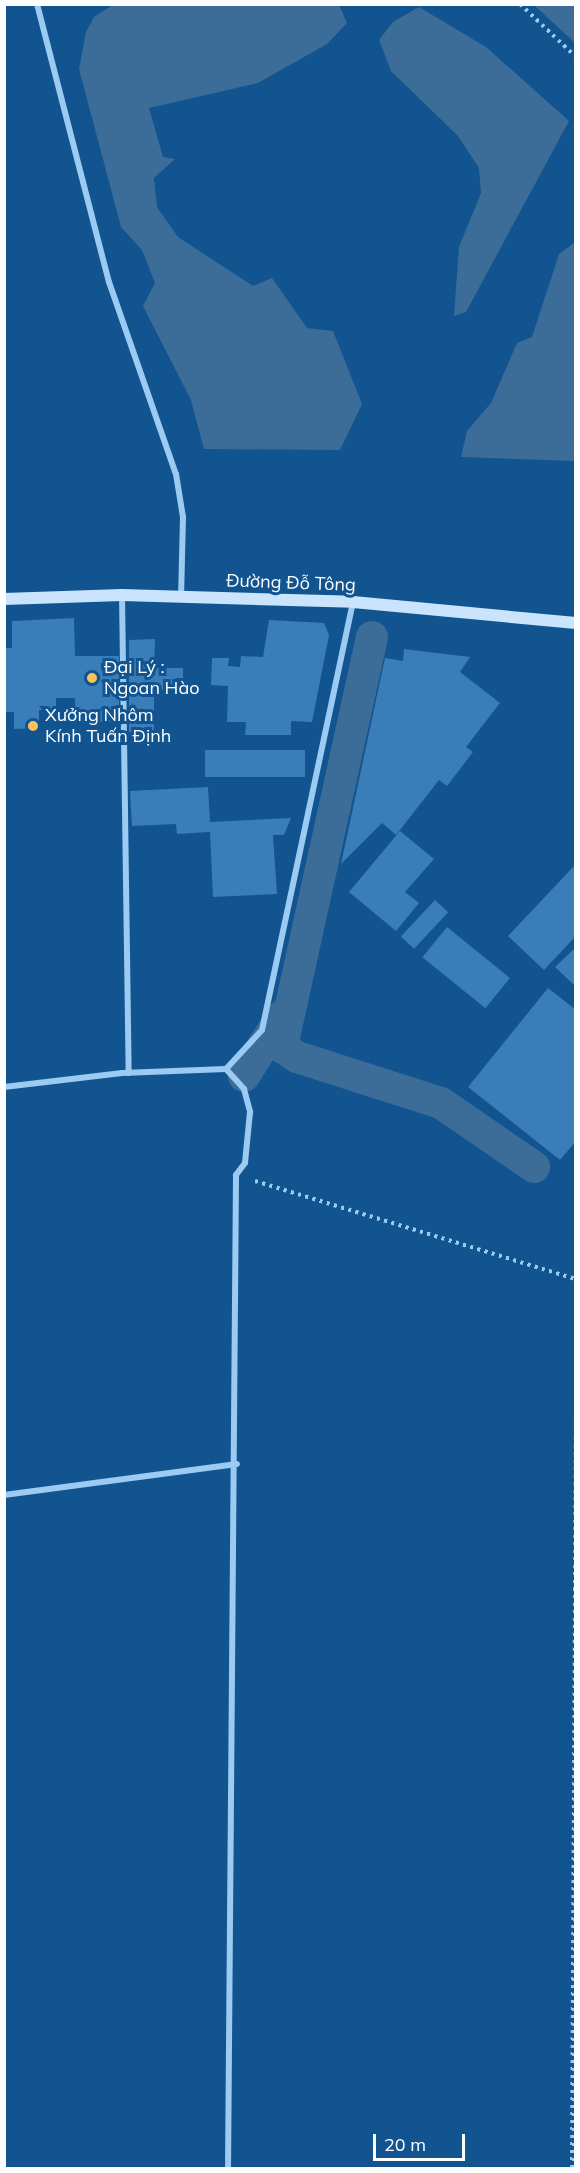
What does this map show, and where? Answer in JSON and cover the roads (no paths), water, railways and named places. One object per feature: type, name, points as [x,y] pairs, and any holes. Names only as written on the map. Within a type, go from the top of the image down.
[{"type":"main road","name":"Đường Đỗ Tông","points":[[4,599],[122,596],[353,602],[576,623]]},
{"type":"street","points":[[37,4],[109,282],[176,474],[183,517],[181,597]]},
{"type":"street","points":[[122,596],[129,1073]]},
{"type":"street","points":[[4,1087],[129,1073],[226,1070],[262,1030],[353,602]]},
{"type":"street","points":[[226,1070],[244,1089],[250,1112],[245,1163],[236,1175],[237,1464],[228,2169]]},
{"type":"street","points":[[4,1495],[237,1464]]},
{"type":"water","points":[[113,5],[339,5],[347,23],[327,44],[258,83],[149,108],[163,157],[175,159],[154,178],[157,207],[178,237],[253,286],[272,278],[307,328],[333,331],[362,404],[340,450],[204,449],[191,400],[143,306],[155,283],[142,250],[121,227],[79,69],[86,32],[94,17]]},
{"type":"water","points":[[534,5],[575,5],[575,43]]},
{"type":"water","points":[[419,7],[486,47],[569,121],[466,312],[454,316],[459,247],[481,193],[479,168],[458,136],[391,71],[379,40],[393,22]]},
{"type":"water","points":[[575,242],[575,461],[461,457],[467,431],[491,403],[517,343],[532,337],[559,254]]},
{"type":"waterway","points":[[372,637],[282,1047],[297,1057],[441,1103],[534,1167]]},
{"type":"waterway","points":[[244,1076],[282,1016]]},
{"type":"place","name":"Đại Lý : Ngoan Hào","points":[[92,678]]},
{"type":"place","name":"Xưởng Nhôm Kính Tuấn Định","points":[[33,726]]}]
